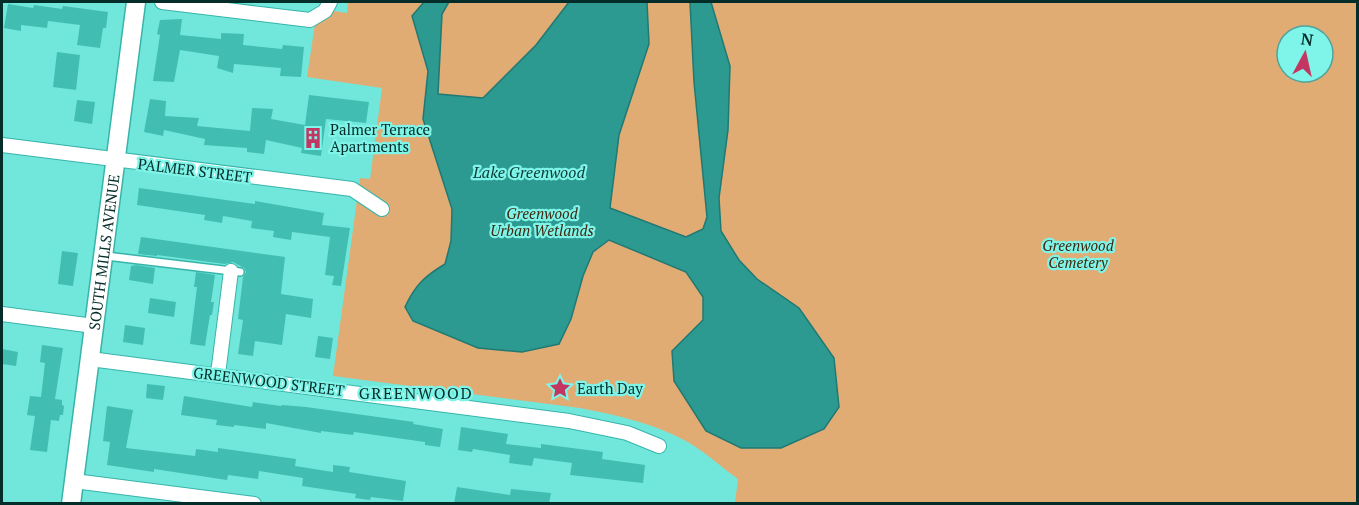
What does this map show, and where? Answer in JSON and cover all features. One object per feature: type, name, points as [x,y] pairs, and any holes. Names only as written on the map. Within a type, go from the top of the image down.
[{"type":"street","name":"SOUTH MILLS AVENUE","points":[[71,504],[136,2]]},
{"type":"street","points":[[162,2],[302,20],[310,20],[327,6]]},
{"type":"street","name":"PALMER STREET","points":[[2,145],[352,189],[382,209]]},
{"type":"street","points":[[218,374],[236,272]]},
{"type":"street","points":[[2,314],[94,326]]},
{"type":"street","name":"GREENWOOD STREET","points":[[90,359],[569,421],[627,433],[659,446]]},
{"type":"street","points":[[74,481],[254,504]]},
{"type":"lane","points":[[103,256],[236,272]]},
{"type":"green space","name":"Greenwood Cemetery","points":[[348,2],[1357,2],[1357,503],[735,503],[738,479],[693,445],[647,424],[580,408],[333,376],[360,178],[370,179],[382,88],[307,77],[315,24],[334,11],[347,13]]},
{"type":"water","name":"Lake Greenwood","points":[[424,2],[449,2],[442,14],[438,94],[483,98],[536,45],[569,2],[647,2],[649,44],[619,135],[610,208],[686,237],[703,229],[707,217],[694,82],[690,2],[711,2],[730,66],[728,130],[719,198],[721,231],[739,260],[757,279],[799,308],[834,358],[839,407],[824,429],[781,448],[741,448],[706,431],[674,381],[672,351],[703,320],[703,297],[686,272],[609,240],[593,252],[583,276],[571,319],[559,344],[522,352],[478,348],[413,321],[405,307],[421,282],[445,264],[451,241],[452,209],[423,119],[428,71],[412,16]]},
{"type":"building","points":[[8,4],[33,8],[34,5],[62,9],[63,6],[108,12],[100,48],[77,45],[80,25],[48,21],[47,28],[21,25],[21,31],[4,28]]},
{"type":"building","points":[[182,19],[180,35],[221,39],[221,33],[244,34],[243,45],[282,49],[283,45],[304,47],[301,77],[280,76],[281,68],[234,64],[233,73],[217,68],[219,56],[180,50],[174,82],[153,81],[160,20]]},
{"type":"building","points":[[57,52],[80,55],[76,90],[53,87]]},
{"type":"building","points":[[309,95],[369,102],[366,123],[326,119],[321,156],[301,153],[302,148],[266,140],[264,154],[247,152],[247,148],[204,145],[205,139],[164,130],[163,136],[144,132],[150,99],[166,101],[165,116],[199,118],[197,126],[250,131],[252,108],[273,109],[271,119],[305,125]]},
{"type":"building","points":[[77,100],[95,102],[92,124],[74,121]]},
{"type":"building","points":[[139,188],[255,204],[255,201],[324,213],[322,225],[350,228],[341,286],[332,285],[334,276],[325,275],[330,237],[292,232],[291,240],[273,237],[274,231],[251,228],[252,221],[223,216],[222,223],[204,220],[205,215],[137,205]]},
{"type":"building","points":[[141,237],[285,257],[281,294],[313,299],[311,318],[286,314],[282,345],[255,341],[253,356],[238,354],[243,320],[238,319],[243,277],[246,272],[244,268],[233,262],[225,264],[138,254]]},
{"type":"building","points":[[62,251],[78,253],[73,286],[58,284]]},
{"type":"building","points":[[131,266],[155,268],[153,284],[129,280]]},
{"type":"building","points":[[196,272],[215,275],[211,302],[214,302],[205,346],[190,344],[197,287],[194,287]]},
{"type":"building","points":[[150,298],[176,302],[174,317],[148,313]]},
{"type":"building","points":[[125,325],[145,328],[143,345],[123,342]]},
{"type":"building","points":[[318,336],[333,338],[330,359],[315,357]]},
{"type":"building","points":[[42,345],[63,348],[55,399],[62,400],[63,415],[60,415],[59,421],[51,420],[47,452],[30,450],[35,416],[27,415],[30,396],[41,397],[45,363],[40,362]]},
{"type":"building","points":[[2,349],[18,352],[16,366],[2,364]]},
{"type":"building","points":[[147,384],[165,386],[163,400],[146,398]]},
{"type":"building","points":[[184,396],[252,407],[253,402],[306,407],[414,422],[413,424],[443,429],[440,447],[425,445],[425,442],[354,432],[353,435],[321,431],[321,433],[266,423],[266,429],[216,425],[217,420],[181,415]]},
{"type":"building","points":[[107,406],[133,410],[126,448],[195,456],[196,449],[218,452],[218,448],[296,459],[295,466],[333,472],[333,465],[350,467],[349,472],[406,481],[403,501],[371,497],[370,500],[355,498],[356,494],[302,486],[303,478],[259,471],[258,479],[228,475],[227,480],[154,469],[154,472],[107,465],[110,442],[103,441]]},
{"type":"building","points":[[461,427],[508,434],[506,444],[541,448],[541,444],[603,452],[602,459],[645,465],[643,483],[570,475],[572,463],[534,458],[532,466],[509,463],[510,455],[473,449],[472,452],[458,450]]},
{"type":"building","points":[[457,487],[510,495],[511,489],[551,493],[549,504],[454,504]]},
{"type":"place","name":"Palmer Terrace Apartments","points":[[313,138]]},
{"type":"place","name":"Earth Day","points":[[560,388]]},
{"type":"district","name":"GREENWOOD","points":[[416,393]]},
{"type":"park label","name":"Greenwood Urban Wetlands","points":[[542,222]]}]
